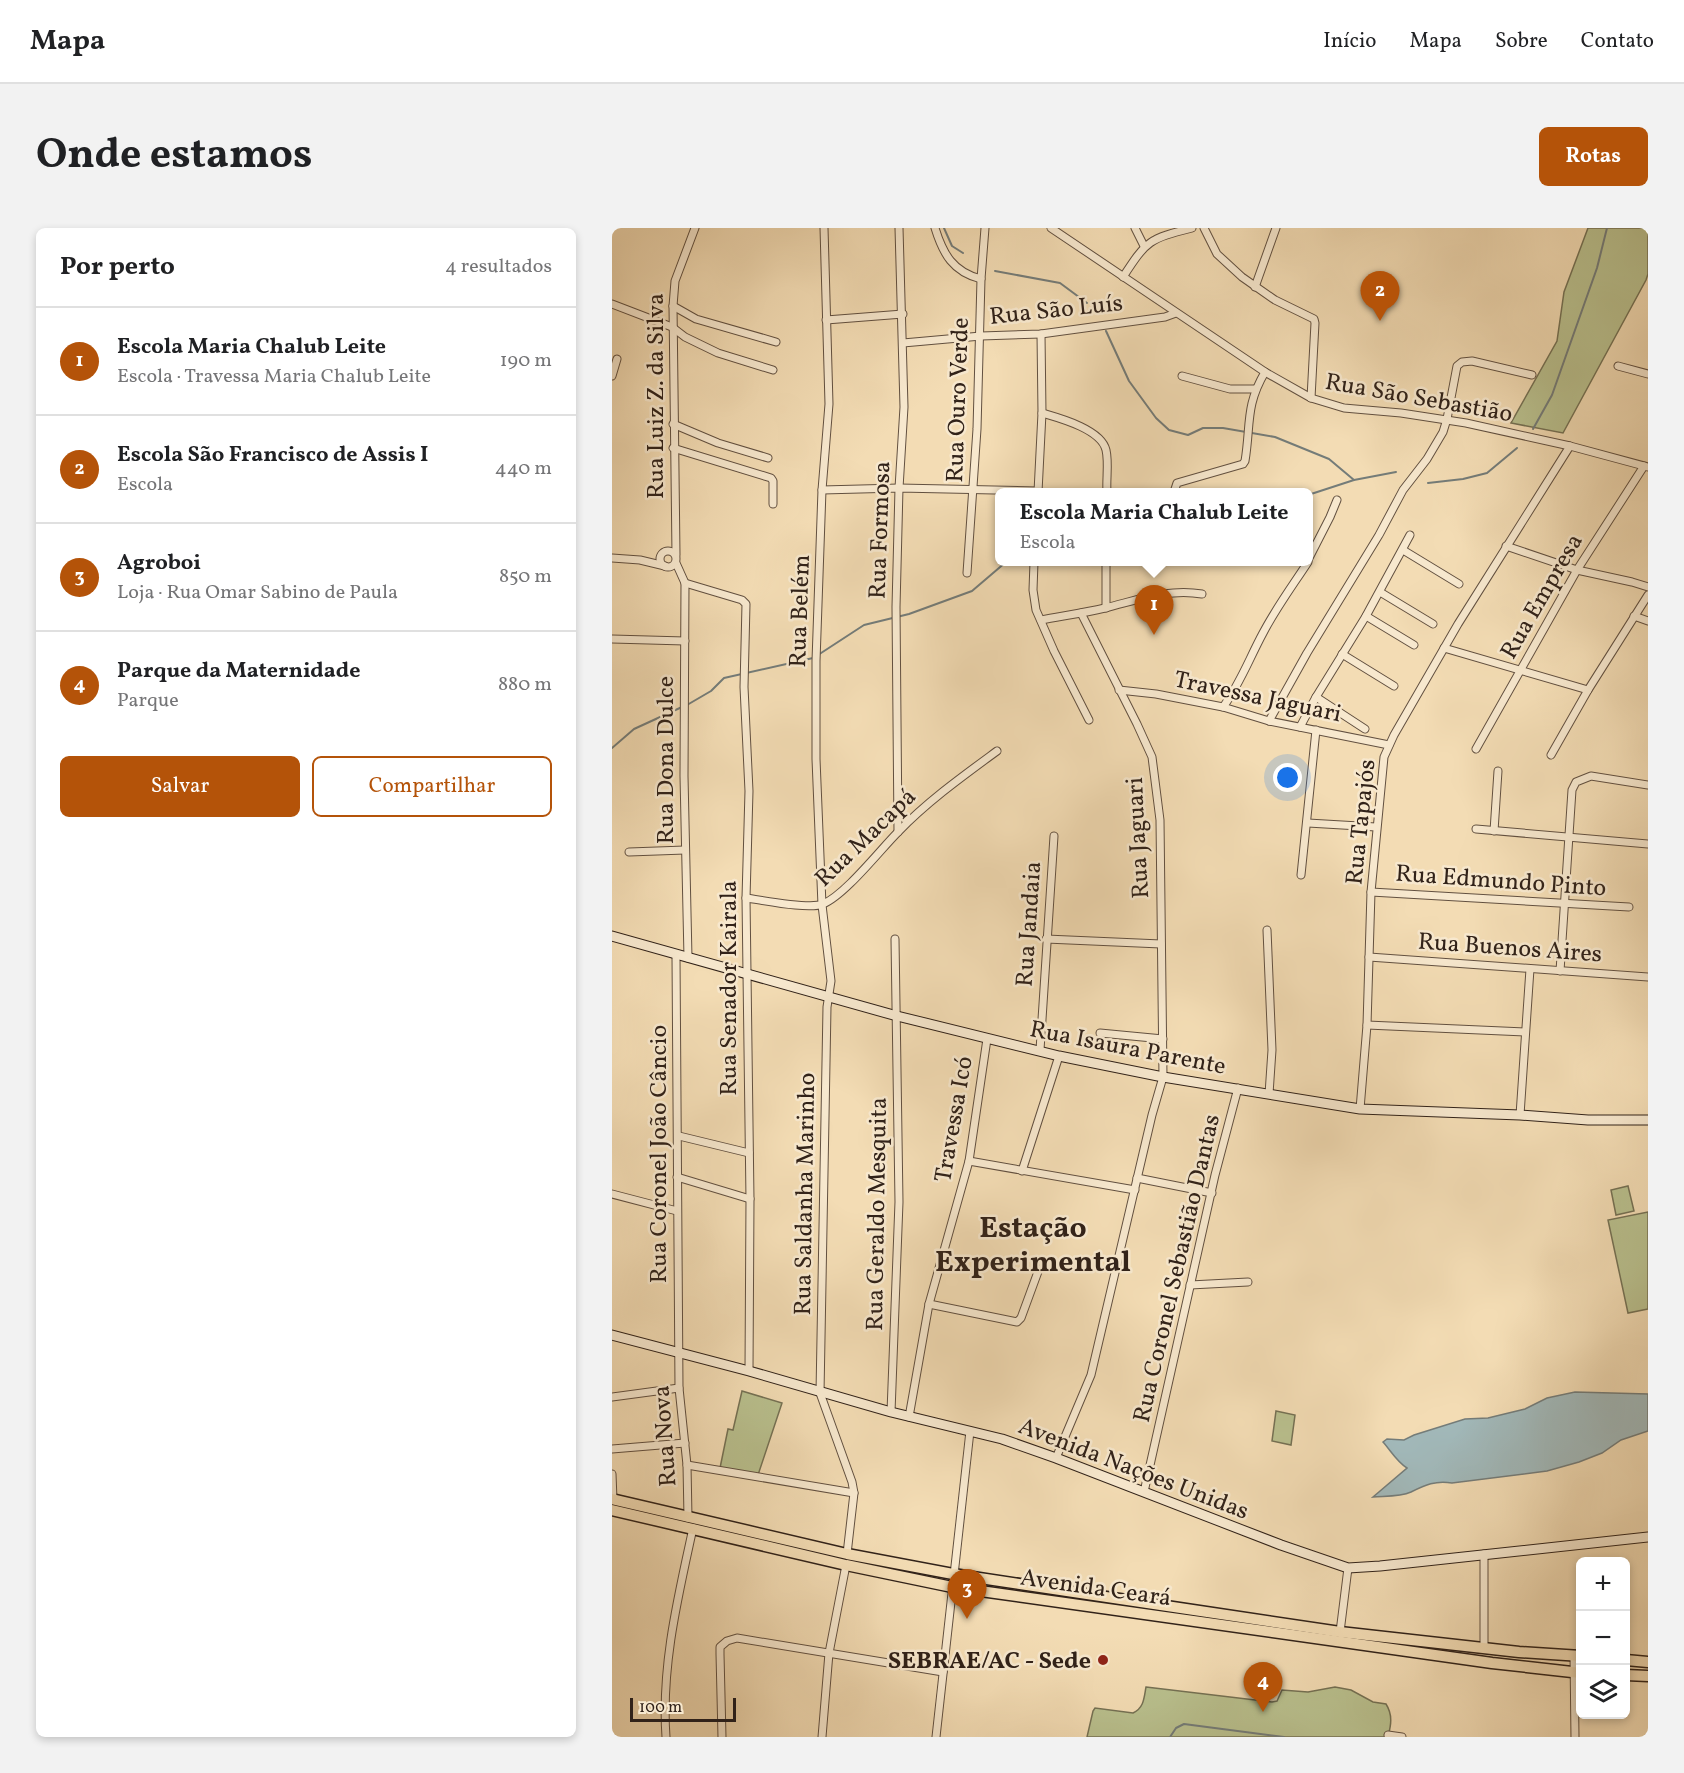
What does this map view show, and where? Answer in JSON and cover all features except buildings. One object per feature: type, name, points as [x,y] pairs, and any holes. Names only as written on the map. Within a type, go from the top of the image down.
[{"type":"main road","name":"Avenida Ceará","points":[[612,1503],[952,1587],[1492,1664],[1576,1673]]},
{"type":"main road","name":"Avenida Ceará","points":[[846,1559],[1340,1632],[1519,1652],[1576,1656]]},
{"type":"main road","points":[[1446,1657],[1454,1649],[1467,1646]]},
{"type":"main road","points":[[1492,1664],[1514,1658],[1519,1652]]},
{"type":"main road","points":[[1630,1660],[1648,1662]]},
{"type":"main road","points":[[1630,1675],[1648,1676]]},
{"type":"street","name":"Rua Luiz Z. da Silva","points":[[676,559],[673,306],[675,281],[695,228]]},
{"type":"street","name":"Rua Belém","points":[[824,228],[830,404],[822,490],[816,661],[817,823],[822,905],[831,981],[828,996]]},
{"type":"street","name":"Rua Formosa","points":[[898,832],[896,607],[904,407],[899,228]]},
{"type":"street","points":[[935,228],[943,249],[954,266],[967,276],[981,279]]},
{"type":"street","name":"Rua Ouro Verde","points":[[967,573],[985,228]]},
{"type":"street","name":"Rua São Sebastião","points":[[1051,228],[1265,372],[1311,398],[1344,408],[1447,419],[1570,446],[1646,466]]},
{"type":"street","points":[[1134,228],[1144,246]]},
{"type":"street","points":[[1122,277],[1144,246],[1158,238],[1192,228]]},
{"type":"street","points":[[1204,228],[1218,254],[1255,287],[1315,321],[1311,398]]},
{"type":"street","points":[[1255,287],[1276,228]]},
{"type":"street","points":[[612,304],[672,327],[685,337],[718,353],[773,370]]},
{"type":"street","points":[[673,306],[696,319],[776,342]]},
{"type":"street","name":"Rua São Luís","points":[[903,343],[981,336],[1041,334],[1165,317],[1176,313]]},
{"type":"street","points":[[826,320],[903,314]]},
{"type":"street","points":[[1038,488],[1042,412],[1041,334]]},
{"type":"street","points":[[612,376],[617,358]]},
{"type":"street","points":[[1269,721],[1307,653],[1379,535],[1403,490],[1436,445],[1447,419],[1456,370],[1462,362],[1478,362],[1532,375]]},
{"type":"street","points":[[1618,366],[1648,374]]},
{"type":"street","points":[[1175,488],[1177,483],[1243,464],[1248,419],[1256,389],[1265,372]]},
{"type":"street","points":[[1182,376],[1230,389],[1256,389]]},
{"type":"street","points":[[1042,412],[1072,421],[1101,441],[1106,450],[1107,488]]},
{"type":"street","points":[[673,424],[718,443],[768,458]]},
{"type":"street","name":"Rua Tapajós","points":[[1360,1109],[1367,1025],[1371,891],[1376,827],[1383,768],[1389,745],[1444,648],[1570,446]]},
{"type":"street","points":[[673,448],[771,478],[773,504]]},
{"type":"street","name":"Rua Empresa","points":[[1476,749],[1577,570],[1646,466]]},
{"type":"street","points":[[822,490],[899,488],[995,490]]},
{"type":"street","points":[[1313,551],[1337,500]]},
{"type":"street","name":"Rua Luiz Z. da Silva","points":[[663,554],[674,531]]},
{"type":"street","points":[[1300,727],[1380,592],[1410,535]]},
{"type":"street","points":[[1506,546],[1577,570],[1648,587]]},
{"type":"street","points":[[1403,550],[1459,584]]},
{"type":"street","points":[[612,558],[640,560],[665,566],[672,566],[676,559],[672,552],[640,560]]},
{"type":"street","points":[[663,554],[661,561],[665,566]]},
{"type":"street","name":"Rua Dona Dulce","points":[[676,559],[685,583],[684,716],[688,958]]},
{"type":"street","points":[[1034,566],[1034,597],[1041,620],[1089,720]]},
{"type":"street","points":[[1106,566],[1106,608]]},
{"type":"street","points":[[1223,707],[1233,693],[1245,665],[1268,624],[1305,566]]},
{"type":"street","name":"Rua Senador Kairala","points":[[685,583],[742,600],[746,604],[744,679],[748,791],[746,897],[750,1199],[749,1371]]},
{"type":"street","points":[[1041,620],[1106,608],[1171,592],[1202,594]]},
{"type":"street","points":[[1380,592],[1433,624]]},
{"type":"street","points":[[1551,755],[1588,690],[1648,595]]},
{"type":"street","name":"Rua Jaguari","points":[[1056,1458],[1091,1375],[1163,1077],[1160,820],[1152,757],[1081,613]]},
{"type":"street","points":[[1366,616],[1414,645]]},
{"type":"street","points":[[1634,616],[1648,621]]},
{"type":"street","points":[[612,639],[685,641]]},
{"type":"street","points":[[1444,648],[1588,690]]},
{"type":"street","points":[[1342,654],[1394,686]]},
{"type":"street","name":"Travessa Jaguari","points":[[1119,690],[1156,694],[1223,707],[1269,721],[1389,745]]},
{"type":"street","points":[[1316,697],[1365,729]]},
{"type":"street","points":[[1301,875],[1316,730]]},
{"type":"street","name":"Rua Macapá","points":[[746,897],[804,905],[822,905],[839,893],[939,793],[997,751]]},
{"type":"street","points":[[1494,831],[1498,771]]},
{"type":"street","points":[[1560,970],[1572,790],[1576,782],[1591,776],[1648,785]]},
{"type":"street","points":[[1308,823],[1376,827]]},
{"type":"street","points":[[1476,829],[1648,844]]},
{"type":"street","name":"Rua Jandaia","points":[[1040,1050],[1054,836]]},
{"type":"street","points":[[629,852],[686,850]]},
{"type":"street","name":"Rua Edmundo Pinto","points":[[1371,891],[1629,907]]},
{"type":"street","points":[[1267,930],[1272,1050],[1269,1094]]},
{"type":"street","name":"Rua Isaura Parente","points":[[612,936],[676,956],[747,973],[897,1016],[1059,1056],[1163,1077],[1360,1109],[1588,1120],[1648,1120]]},
{"type":"street","name":"Rua Geraldo Mesquita","points":[[891,1412],[899,1202],[895,939]]},
{"type":"street","points":[[1046,939],[1161,944]]},
{"type":"street","name":"Rua Coronel João Câncio","points":[[676,956],[680,1352]]},
{"type":"street","name":"Rua Buenos Aires","points":[[1369,957],[1648,976]]},
{"type":"street","points":[[1520,1115],[1530,969]]},
{"type":"street","name":"Rua Saldanha Marinho","points":[[828,996],[820,1393],[827,1417],[851,1474],[854,1493]]},
{"type":"street","points":[[1367,1025],[1525,1032]]},
{"type":"street","points":[[1100,1033],[1162,1039]]},
{"type":"street","name":"Travessa Icó","points":[[909,1417],[929,1304],[969,1161],[987,1039]]},
{"type":"street","points":[[1022,1171],[1059,1056]]},
{"type":"street","name":"Rua Coronel Sebastião Dantas","points":[[1144,1492],[1190,1286],[1238,1088]]},
{"type":"street","points":[[679,1136],[749,1153]]},
{"type":"street","points":[[969,1161],[1135,1190]]},
{"type":"street","points":[[677,1177],[750,1199]]},
{"type":"street","points":[[1137,1178],[1212,1193]]},
{"type":"street","points":[[612,1194],[677,1211]]},
{"type":"street","points":[[929,1304],[1017,1322],[1021,1318],[1039,1269]]},
{"type":"street","points":[[1190,1286],[1248,1282]]},
{"type":"street","name":"Avenida Nações Unidas","points":[[612,1335],[909,1417],[1002,1439],[1281,1545],[1348,1568],[1648,1537]]},
{"type":"street","name":"Rua Nova","points":[[666,1737],[666,1675],[673,1621],[691,1523],[680,1389],[680,1352]]},
{"type":"street","points":[[612,1397],[680,1389]]},
{"type":"street","points":[[936,1737],[970,1431]]},
{"type":"street","points":[[612,1449],[685,1443]]},
{"type":"street","points":[[687,1465],[854,1493],[846,1559],[829,1653],[822,1737]]},
{"type":"street","points":[[612,1474],[612,1503]]},
{"type":"street","points":[[1484,1554],[1484,1647]]},
{"type":"street","points":[[1340,1632],[1348,1568]]},
{"type":"street","points":[[723,1737],[720,1647],[736,1638],[943,1672]]},
{"type":"street","points":[[1575,1737],[1576,1716]]},
{"type":"street","points":[[1388,1735],[1402,1737]]},
{"type":"green space","points":[[1588,228],[1648,228],[1646,280],[1563,433],[1511,423],[1557,341],[1564,292]]},
{"type":"green space","points":[[1628,1186],[1634,1211],[1616,1215],[1611,1190]]},
{"type":"green space","points":[[1648,1212],[1648,1309],[1628,1313],[1608,1220]]},
{"type":"green space","points":[[742,1391],[782,1403],[758,1475],[720,1468],[728,1429],[733,1430]]},
{"type":"green space","points":[[1276,1411],[1295,1415],[1291,1445],[1272,1441]]},
{"type":"green space","points":[[1146,1687],[1272,1702],[1277,1701],[1282,1690],[1308,1692],[1335,1687],[1351,1690],[1373,1702],[1386,1704],[1390,1716],[1390,1728],[1388,1737],[1087,1737],[1095,1708],[1133,1713],[1137,1711],[1144,1699]]},
{"type":"water","points":[[1575,1392],[1648,1394],[1648,1431],[1621,1440],[1602,1453],[1547,1471],[1436,1483],[1402,1495],[1373,1497],[1407,1468],[1397,1460],[1383,1442],[1387,1439],[1404,1440],[1465,1419],[1488,1418],[1525,1409],[1547,1398]]},
{"type":"waterway","points":[[944,228],[952,246],[963,253]]},
{"type":"waterway","points":[[1533,429],[1552,395],[1597,268],[1607,228]]},
{"type":"waterway","points":[[995,271],[1060,283],[1087,303]]},
{"type":"waterway","points":[[1106,331],[1129,381],[1156,418],[1169,430],[1188,435],[1203,428],[1223,428],[1275,437],[1329,459],[1354,480]]},
{"type":"waterway","points":[[1428,483],[1463,479],[1487,473],[1517,448]]},
{"type":"waterway","points":[[1313,493],[1354,480],[1396,472]]},
{"type":"waterway","points":[[818,655],[864,625],[909,614],[972,591],[1001,566]]},
{"type":"waterway","points":[[687,705],[711,691],[724,678],[813,658]]},
{"type":"waterway","points":[[612,748],[634,729],[682,707]]},
{"type":"waterway","points":[[1170,1737],[1176,1728],[1184,1724],[1284,1737]]},
{"type":"place","name":"Escola São Francisco de Assis I","points":[[1380,321]]},
{"type":"place","name":"Escola Maria Chalub Leite","points":[[1154,635]]},
{"type":"place","name":"Agroboi","points":[[967,1619]]},
{"type":"place","name":"SEBRAE/AC - Sede","points":[[1103,1660]]},
{"type":"place","name":"Parque da Maternidade","points":[[1263,1712]]},
{"type":"district","name":"Estação Experimental","points":[[1033,1244]]}]
